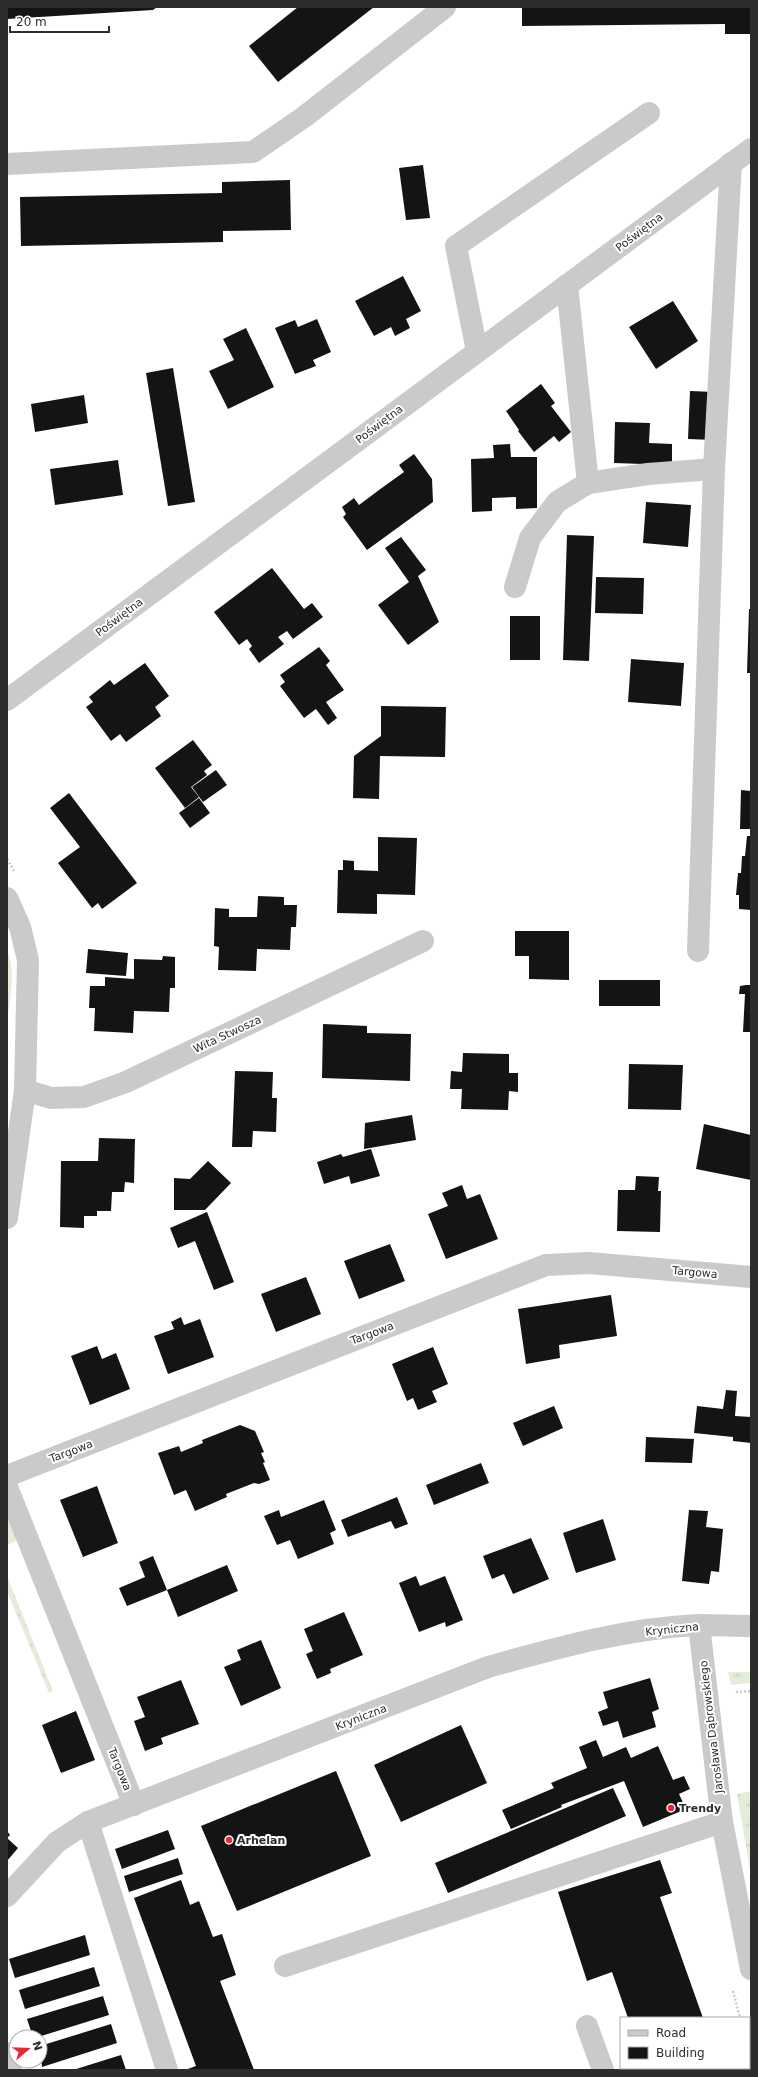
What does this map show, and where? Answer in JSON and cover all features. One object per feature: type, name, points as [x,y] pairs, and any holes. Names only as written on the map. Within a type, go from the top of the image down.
[{"type":"street","points":[[7,164],[253,152],[304,117],[445,7]]},
{"type":"street","points":[[477,351],[456,246],[649,113]]},
{"type":"street","name":"Poświętna","points":[[7,700],[751,149]]},
{"type":"street","points":[[698,951],[714,469],[731,163]]},
{"type":"street","points":[[567,285],[588,483]]},
{"type":"street","points":[[515,587],[530,538],[557,502],[588,483],[648,474],[714,469]]},
{"type":"street","points":[[7,898],[20,927],[28,960],[25,1090],[7,1218]]},
{"type":"street","name":"Wita Stwosza","points":[[25,1090],[51,1098],[84,1097],[126,1082],[423,941]]},
{"type":"street","name":"Targowa","points":[[7,1476],[546,1264],[589,1263],[751,1277]]},
{"type":"street","name":"Targowa","points":[[7,1487],[134,1805]]},
{"type":"street","name":"Kryniczna","points":[[7,1896],[57,1842],[88,1822],[488,1668],[552,1649],[616,1635],[699,1625],[751,1626]]},
{"type":"street","name":"Jarosława Dąbrowskiego","points":[[699,1625],[722,1822],[745,1907],[751,1969]]},
{"type":"street","points":[[88,1822],[167,2070]]},
{"type":"street","points":[[285,1966],[722,1822]]},
{"type":"street","points":[[587,2026],[603,2070]]},
{"type":"street","points":[[7,2053],[11,2070]]},
{"type":"path","points":[[732,1988],[740,2017]]},
{"type":"green space","points":[[7,951],[12,968],[12,977],[7,1023]]},
{"type":"green space","points":[[7,1511],[18,1540],[7,1545]]},
{"type":"green space","points":[[7,1576],[53,1691],[49,1693],[7,1591]]},
{"type":"green space","points":[[728,1672],[751,1672],[751,1683],[731,1685]]},
{"type":"green space","points":[[751,1791],[751,1875],[737,1794]]},
{"type":"building","points":[[7,7],[157,7],[153,10],[7,19]]},
{"type":"building","points":[[298,7],[374,7],[278,82],[249,46]]},
{"type":"building","points":[[522,7],[751,7],[751,34],[725,34],[725,24],[522,26]]},
{"type":"building","points":[[423,165],[430,218],[406,220],[399,168]]},
{"type":"building","points":[[290,180],[291,230],[223,231],[223,242],[21,246],[20,197],[222,193],[222,182]]},
{"type":"building","points":[[403,276],[421,311],[406,319],[410,328],[395,336],[391,327],[374,336],[355,301]]},
{"type":"building","points":[[673,301],[698,341],[656,369],[629,327]]},
{"type":"building","points":[[317,319],[331,352],[313,360],[316,366],[295,374],[275,328],[295,320],[298,327]]},
{"type":"building","points":[[246,328],[274,387],[228,409],[209,371],[234,360],[223,339]]},
{"type":"building","points":[[173,368],[195,502],[168,506],[146,373]]},
{"type":"building","points":[[541,384],[555,403],[551,406],[571,432],[559,442],[554,436],[534,452],[518,431],[519,430],[506,411]]},
{"type":"building","points":[[690,391],[714,392],[713,440],[688,439]]},
{"type":"building","points":[[84,395],[88,423],[35,432],[31,404]]},
{"type":"building","points":[[615,422],[650,423],[649,443],[672,444],[672,465],[614,463]]},
{"type":"building","points":[[510,444],[511,457],[537,457],[537,508],[516,509],[516,497],[492,498],[492,511],[472,512],[471,459],[494,458],[493,445]]},
{"type":"building","points":[[414,454],[432,479],[433,502],[367,550],[343,517],[346,514],[342,507],[354,498],[359,505],[404,472],[399,465]]},
{"type":"building","points":[[118,460],[123,495],[55,505],[50,469]]},
{"type":"building","points":[[646,502],[691,505],[688,547],[643,543]]},
{"type":"building","points":[[567,535],[594,536],[589,661],[563,660]]},
{"type":"building","points":[[401,537],[426,570],[418,576],[439,622],[408,645],[378,605],[409,582],[385,548]]},
{"type":"building","points":[[272,568],[304,609],[312,603],[323,617],[293,639],[287,631],[278,637],[284,644],[259,663],[249,649],[252,646],[247,639],[239,645],[214,612]]},
{"type":"building","points":[[596,577],[644,578],[643,614],[595,613]]},
{"type":"building","points":[[749,609],[751,609],[751,673],[747,673]]},
{"type":"building","points":[[510,616],[540,616],[540,660],[510,660]]},
{"type":"building","points":[[319,647],[330,661],[326,665],[344,690],[326,702],[337,718],[328,725],[316,709],[304,718],[280,686],[285,682],[280,675]]},
{"type":"building","points":[[631,659],[684,663],[681,706],[628,702]]},
{"type":"building","points":[[145,663],[169,696],[155,707],[161,716],[126,742],[120,734],[111,741],[86,707],[93,702],[89,697],[110,680],[114,685]]},
{"type":"building","points":[[381,706],[446,707],[445,757],[380,756],[379,799],[353,798],[354,756],[381,736]]},
{"type":"building","points":[[193,740],[212,765],[204,771],[207,775],[191,787],[199,797],[185,808],[155,768]]},
{"type":"building","points":[[216,770],[227,785],[203,802],[192,787]]},
{"type":"building","points":[[741,790],[751,791],[751,829],[740,829]]},
{"type":"building","points":[[69,793],[137,883],[102,909],[98,903],[92,908],[58,863],[80,847],[50,808]]},
{"type":"building","points":[[199,798],[210,813],[190,828],[179,813]]},
{"type":"building","points":[[747,836],[751,836],[751,910],[739,909],[739,895],[736,895],[738,873],[741,873],[742,856],[745,856]]},
{"type":"building","points":[[378,837],[417,838],[415,895],[377,894],[377,914],[337,913],[338,870],[343,870],[343,860],[354,861],[354,870],[378,871]]},
{"type":"building","points":[[258,896],[284,897],[284,905],[297,905],[296,927],[291,927],[290,950],[257,949],[256,971],[218,970],[219,947],[214,946],[215,908],[229,909],[229,917],[257,917]]},
{"type":"building","points":[[515,931],[569,931],[569,980],[529,979],[529,956],[515,956]]},
{"type":"building","points":[[88,949],[128,953],[126,976],[86,973]]},
{"type":"building","points":[[163,956],[175,957],[175,988],[170,988],[169,1012],[134,1011],[133,1033],[94,1031],[95,1008],[89,1008],[90,986],[105,986],[105,977],[134,979],[134,959],[162,960]]},
{"type":"building","points":[[599,980],[660,980],[660,1006],[599,1006]]},
{"type":"building","points":[[751,985],[751,1032],[743,1032],[745,994],[739,994],[740,986]]},
{"type":"building","points":[[323,1024],[367,1026],[367,1033],[411,1034],[410,1081],[322,1078]]},
{"type":"building","points":[[463,1053],[509,1054],[509,1073],[518,1073],[518,1092],[509,1091],[508,1110],[461,1109],[462,1089],[450,1089],[451,1071],[462,1072]]},
{"type":"building","points":[[629,1064],[683,1065],[681,1110],[628,1109]]},
{"type":"building","points":[[235,1071],[273,1072],[272,1098],[277,1098],[276,1132],[253,1131],[252,1147],[232,1147]]},
{"type":"building","points":[[412,1115],[416,1140],[364,1149],[365,1123]]},
{"type":"building","points":[[704,1124],[751,1135],[751,1180],[696,1169]]},
{"type":"building","points":[[99,1138],[135,1139],[134,1183],[125,1182],[124,1192],[112,1192],[111,1211],[97,1211],[97,1216],[84,1216],[84,1228],[60,1227],[61,1161],[98,1161]]},
{"type":"building","points":[[371,1149],[380,1176],[351,1184],[349,1176],[324,1184],[317,1162],[341,1154],[343,1157]]},
{"type":"building","points":[[208,1161],[231,1183],[205,1210],[174,1210],[174,1178],[190,1179]]},
{"type":"building","points":[[636,1176],[659,1177],[658,1191],[661,1191],[660,1232],[617,1231],[618,1190],[635,1190]]},
{"type":"building","points":[[462,1185],[467,1199],[480,1194],[498,1239],[446,1259],[428,1214],[448,1206],[442,1193]]},
{"type":"building","points":[[207,1212],[234,1282],[214,1290],[195,1241],[178,1248],[170,1228]]},
{"type":"building","points":[[390,1244],[405,1281],[359,1299],[344,1261]]},
{"type":"building","points":[[306,1277],[321,1314],[276,1332],[261,1294]]},
{"type":"building","points":[[611,1295],[617,1336],[559,1345],[560,1358],[526,1364],[518,1309]]},
{"type":"building","points":[[181,1317],[184,1325],[200,1319],[214,1357],[168,1374],[154,1336],[174,1329],[171,1322]]},
{"type":"building","points":[[97,1346],[102,1359],[116,1353],[130,1389],[90,1405],[71,1356]]},
{"type":"building","points":[[433,1347],[448,1384],[432,1391],[437,1402],[418,1410],[413,1398],[407,1401],[392,1364]]},
{"type":"building","points":[[726,1390],[737,1391],[735,1416],[751,1417],[751,1443],[733,1441],[733,1437],[694,1433],[697,1406],[723,1409]]},
{"type":"building","points":[[554,1406],[563,1428],[523,1446],[513,1423]]},
{"type":"building","points":[[240,1425],[255,1431],[264,1452],[261,1453],[265,1462],[263,1463],[270,1480],[259,1484],[254,1483],[226,1494],[227,1497],[195,1511],[186,1490],[174,1495],[158,1453],[179,1446],[181,1452],[203,1443],[202,1440]]},
{"type":"building","points":[[646,1437],[694,1439],[692,1463],[645,1462]]},
{"type":"building","points":[[481,1463],[489,1483],[434,1505],[426,1485]]},
{"type":"building","points":[[97,1486],[118,1543],[83,1557],[60,1500]]},
{"type":"building","points":[[397,1497],[408,1524],[395,1529],[391,1521],[348,1537],[341,1520]]},
{"type":"building","points":[[324,1500],[336,1530],[330,1533],[334,1544],[298,1559],[290,1540],[277,1545],[264,1516],[279,1510],[281,1517]]},
{"type":"building","points":[[689,1510],[708,1511],[706,1527],[723,1529],[719,1572],[711,1571],[709,1584],[682,1581]]},
{"type":"building","points":[[603,1519],[616,1560],[576,1573],[563,1533]]},
{"type":"building","points":[[531,1538],[549,1579],[513,1594],[504,1574],[492,1579],[483,1556]]},
{"type":"building","points":[[153,1556],[167,1590],[127,1606],[119,1588],[145,1577],[139,1562]]},
{"type":"building","points":[[227,1565],[238,1591],[178,1617],[167,1590]]},
{"type":"building","points":[[416,1576],[420,1586],[445,1576],[463,1620],[446,1627],[445,1622],[419,1632],[399,1583]]},
{"type":"building","points":[[344,1612],[363,1655],[330,1669],[331,1673],[317,1679],[306,1654],[313,1651],[304,1629]]},
{"type":"building","points":[[261,1640],[281,1688],[241,1706],[224,1667],[241,1660],[237,1650]]},
{"type":"building","points":[[650,1678],[659,1709],[652,1712],[656,1727],[623,1738],[618,1721],[603,1726],[598,1712],[608,1708],[603,1692]]},
{"type":"building","points":[[181,1680],[199,1724],[161,1738],[163,1744],[145,1751],[134,1721],[145,1717],[137,1697]]},
{"type":"building","points":[[76,1711],[95,1760],[61,1773],[42,1725]]},
{"type":"building","points":[[461,1725],[487,1783],[401,1822],[374,1765]]},
{"type":"building","points":[[596,1740],[603,1757],[626,1747],[631,1758],[658,1746],[673,1780],[684,1776],[690,1789],[679,1794],[686,1809],[643,1827],[624,1781],[561,1805],[562,1807],[511,1829],[502,1810],[554,1788],[551,1783],[587,1768],[579,1747]]},
{"type":"building","points":[[336,1771],[371,1856],[237,1911],[201,1826]]},
{"type":"building","points":[[613,1788],[626,1816],[448,1893],[435,1863]]},
{"type":"building","points":[[168,1830],[175,1849],[122,1869],[115,1849]]},
{"type":"building","points":[[7,1831],[10,1835],[7,1838]]},
{"type":"building","points":[[7,1838],[18,1848],[7,1861]]},
{"type":"building","points":[[178,1858],[183,1874],[129,1892],[124,1876]]},
{"type":"building","points":[[660,1860],[672,1893],[660,1897],[703,2017],[628,2017],[612,1972],[587,1981],[558,1892]]},
{"type":"building","points":[[181,1880],[190,1905],[199,1901],[213,1937],[222,1934],[236,1975],[220,1981],[254,2070],[185,2070],[196,2066],[134,1898]]},
{"type":"building","points":[[85,1935],[90,1955],[15,1978],[9,1959]]},
{"type":"building","points":[[94,1967],[100,1986],[25,2009],[19,1990]]},
{"type":"building","points":[[103,1996],[109,2015],[48,2034],[48,2029],[30,2029],[27,2019]]},
{"type":"building","points":[[111,2024],[117,2043],[48,2065],[48,2044]]},
{"type":"building","points":[[121,2055],[126,2070],[73,2070]]},
{"type":"building","points":[[646,2069],[722,2070],[647,2070]]},
{"type":"place","name":"Trendy","points":[[671,1808]]},
{"type":"place","name":"Arhelan","points":[[229,1840]]}]
